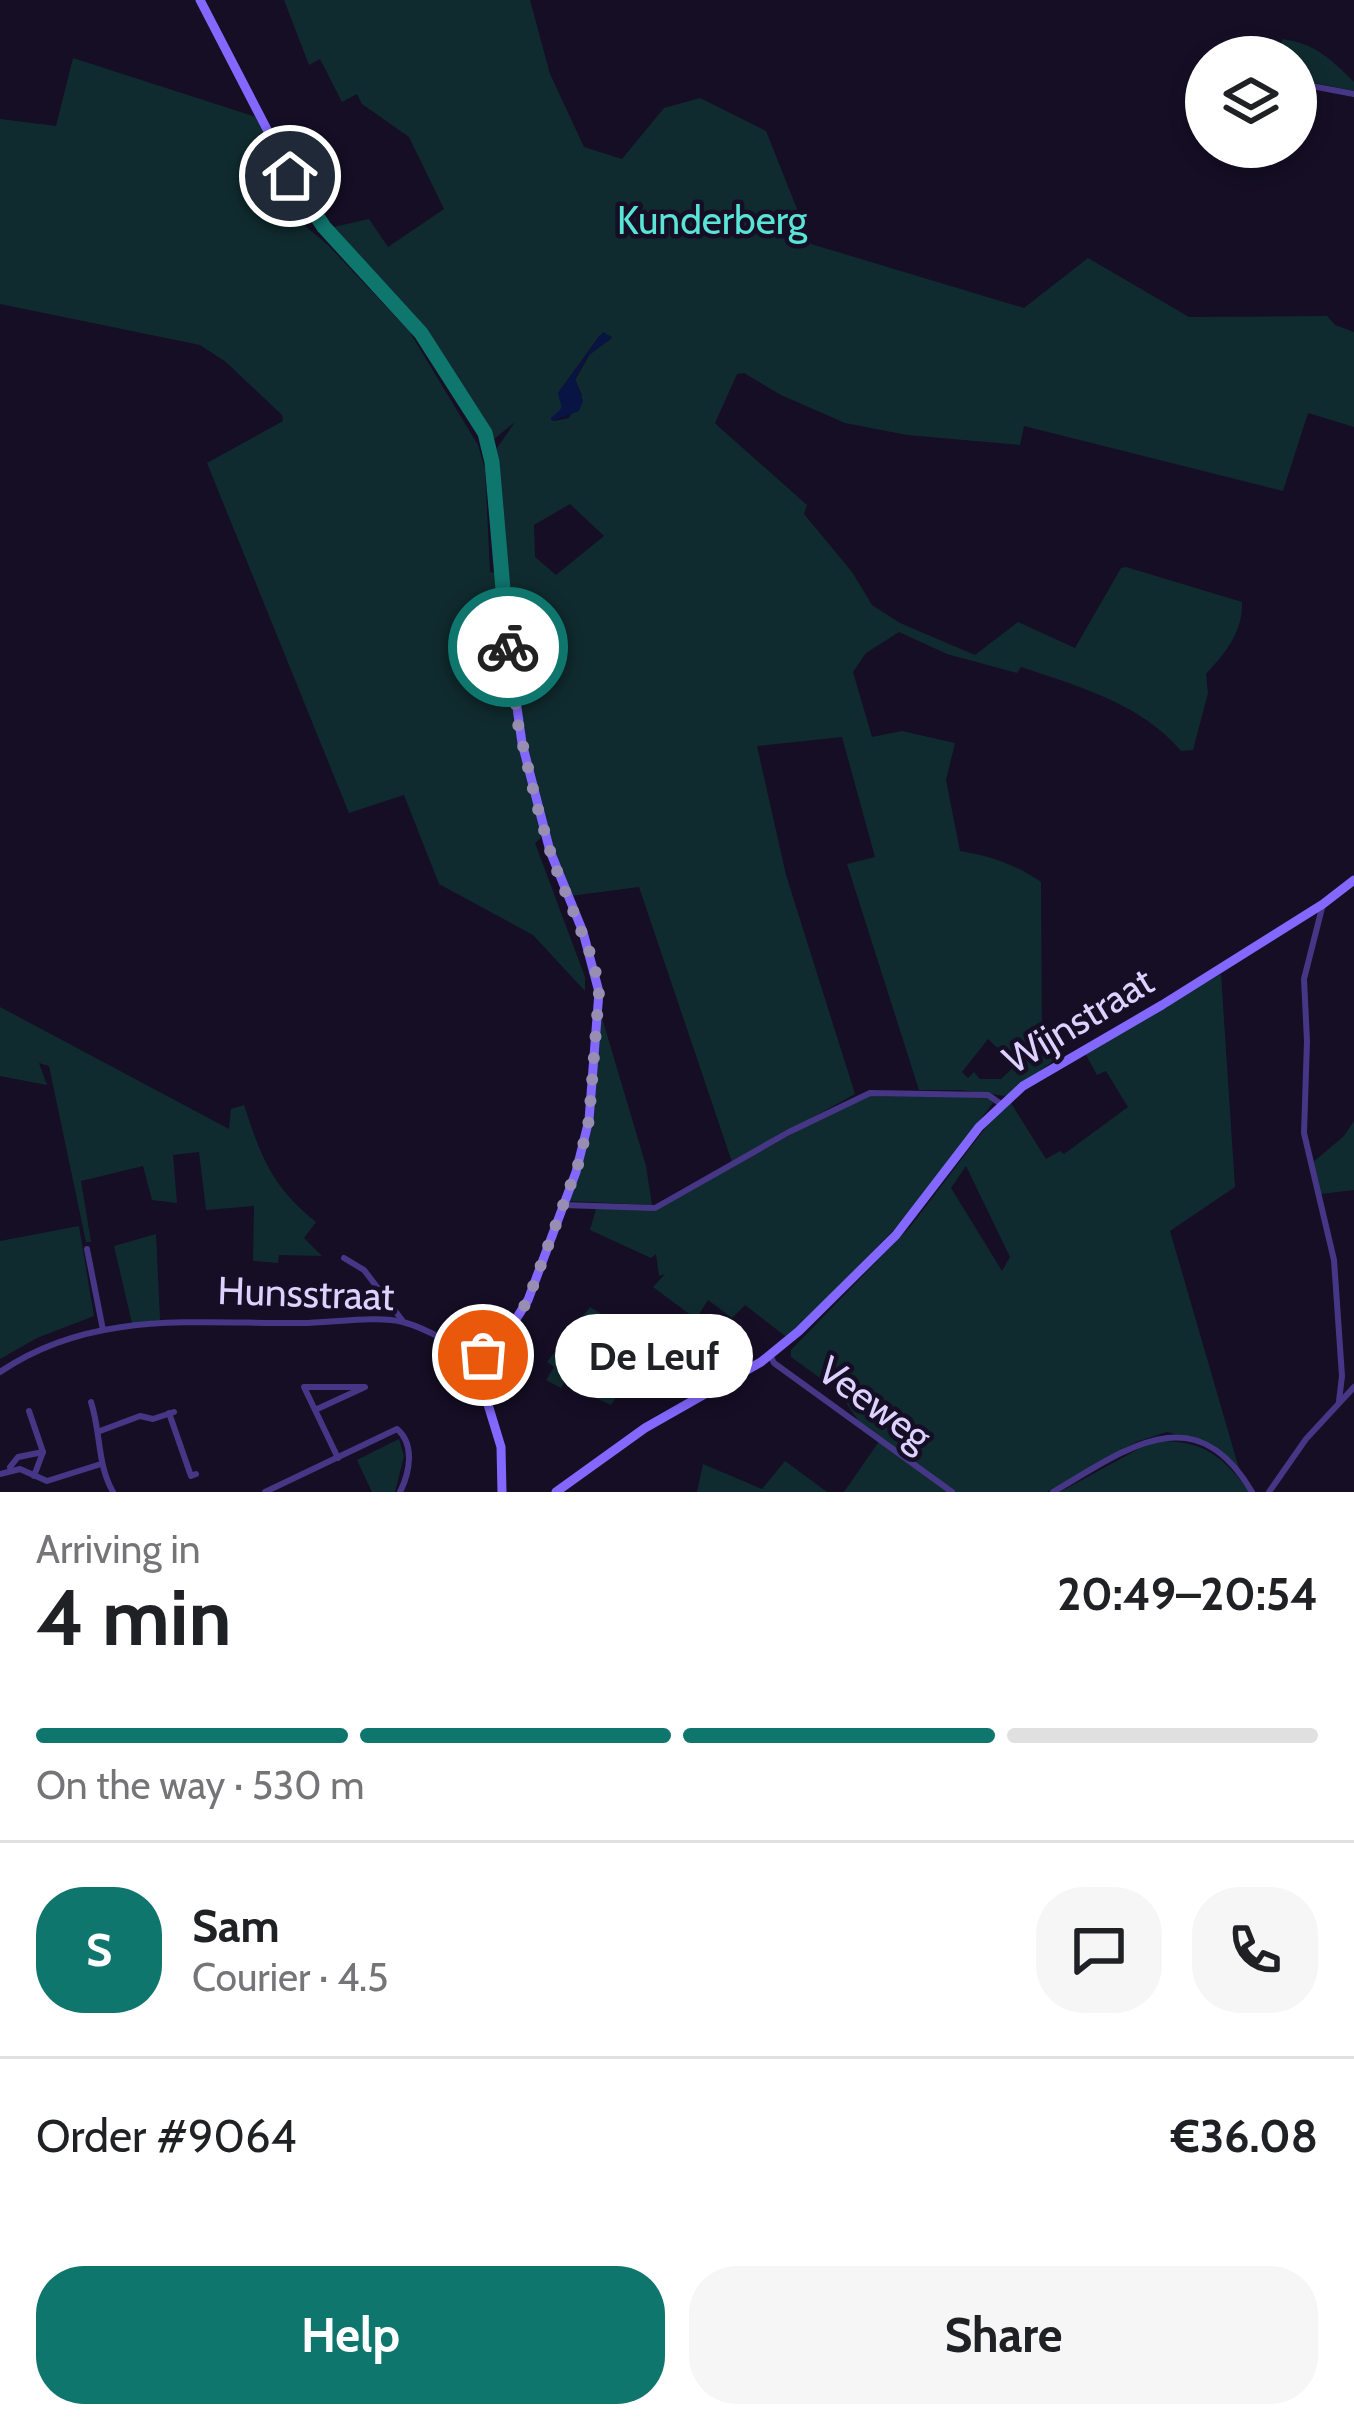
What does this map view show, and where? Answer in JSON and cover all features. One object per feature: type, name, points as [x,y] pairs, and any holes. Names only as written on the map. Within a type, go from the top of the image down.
[{"type":"street","points":[[200,0],[302,197],[329,233],[406,313],[488,441],[508,652],[525,760],[550,851],[598,982],[589,1120],[576,1172],[523,1310],[475,1362],[501,1447],[502,1492]]},
{"type":"street","points":[[1317,87],[1354,94]]},
{"type":"street","name":"Wijnstraat","points":[[556,1492],[645,1428],[770,1355],[896,1235],[1001,1104],[1048,1068],[1162,1005],[1354,880]]},
{"type":"street","points":[[1322,904],[1304,979],[1304,1133],[1335,1266],[1342,1376],[1339,1401]]},
{"type":"street","points":[[563,1205],[656,1207],[789,1132],[870,1093],[988,1095],[1001,1104]]},
{"type":"street","points":[[87,1249],[103,1330]]},
{"type":"street","points":[[344,1258],[367,1274],[403,1322]]},
{"type":"street","name":"Hunsstraat","points":[[0,1372],[40,1350],[103,1330],[196,1319],[268,1324],[403,1322],[475,1362]]},
{"type":"street","name":"Veeweg","points":[[770,1355],[773,1363],[952,1492]]},
{"type":"street","points":[[315,1410],[364,1388],[304,1387],[315,1410],[338,1458]]},
{"type":"street","points":[[1269,1492],[1300,1446],[1354,1388]]},
{"type":"street","points":[[91,1402],[100,1431],[101,1464],[112,1492]]},
{"type":"street","points":[[29,1411],[43,1452],[34,1476]]},
{"type":"street","points":[[100,1431],[140,1416],[153,1419],[171,1413],[191,1476],[196,1474]]},
{"type":"street","points":[[265,1492],[397,1429],[406,1438],[410,1457],[400,1492]]},
{"type":"street","points":[[1053,1492],[1143,1442],[1176,1435],[1214,1449],[1252,1492]]},
{"type":"street","points":[[0,1474],[18,1457],[43,1452]]},
{"type":"street","points":[[9,1469],[53,1480],[101,1464]]},
{"type":"street","points":[[53,1480],[58,1492]]},
{"type":"green space","name":"Kunderberg","points":[[284,0],[530,0],[550,74],[584,147],[622,159],[664,108],[700,98],[766,131],[811,244],[1024,308],[1088,258],[1189,317],[1327,316],[1335,325],[1354,332],[1354,427],[1308,413],[1283,491],[1024,426],[1020,445],[907,435],[845,423],[744,373],[737,374],[715,423],[807,505],[804,514],[852,572],[872,605],[900,623],[975,655],[1018,622],[1075,648],[1121,568],[1126,567],[1242,602],[1236,632],[1206,674],[1208,693],[1193,750],[1181,751],[1148,721],[1086,690],[1021,667],[1017,673],[947,654],[899,632],[866,653],[853,672],[872,737],[902,731],[955,743],[946,780],[960,851],[1002,862],[1041,882],[1042,1038],[1060,1056],[1005,1096],[919,1090],[847,864],[875,857],[842,737],[757,746],[786,875],[855,1094],[732,1162],[639,887],[570,896],[542,837],[535,843],[585,977],[585,991],[533,935],[439,884],[404,795],[349,813],[207,463],[283,421],[282,415],[226,362],[200,345],[0,304],[0,119],[56,126],[73,58],[256,117],[308,217],[305,226],[409,331],[478,445],[485,469],[490,572],[497,573],[499,534],[489,481],[498,468],[497,448],[515,422],[493,440],[411,314],[329,228],[369,219],[388,247],[444,209],[409,137],[362,104],[357,94],[342,102],[320,59],[309,65]],"holes":[[[600,335],[612,338],[590,354],[575,380],[582,395],[569,418],[555,421],[551,418],[562,406],[558,393]],[[570,504],[604,536],[556,575],[535,557],[534,525]],[[988,1039],[1016,1065],[1001,1079],[980,1079],[974,1072],[968,1078],[962,1072]]]},
{"type":"green space","points":[[1317,51],[1354,82],[1354,91],[1317,83]]},
{"type":"green space","points":[[1221,974],[1235,1187],[1170,1231],[1240,1472],[1204,1441],[1167,1432],[1136,1442],[1047,1492],[955,1492],[860,1423],[838,1391],[791,1357],[791,1350],[910,1227],[996,1114],[1011,1103],[1046,1159],[1060,1151],[1064,1154],[1128,1107],[1106,1071],[1097,1075],[1085,1053]],"holes":[[[966,1166],[1010,1257],[1002,1271],[951,1188]]]},
{"type":"green space","points":[[0,1007],[229,1129],[231,1109],[244,1105],[270,1170],[316,1222],[304,1238],[322,1256],[279,1255],[278,1263],[253,1261],[254,1206],[206,1210],[199,1152],[173,1155],[177,1203],[152,1200],[143,1166],[81,1181],[91,1242],[86,1242],[49,1066],[39,1063],[47,1085],[0,1076]]},
{"type":"green space","points":[[600,1011],[646,1166],[652,1205],[569,1201],[592,1128]]},
{"type":"green space","points":[[868,1096],[990,1097],[993,1103],[899,1224],[789,1339],[745,1305],[732,1318],[708,1300],[696,1319],[653,1287],[665,1274],[659,1276],[656,1254],[651,1258],[590,1230],[596,1209],[656,1209]]},
{"type":"green space","points":[[1354,1121],[1354,1190],[1321,1194],[1311,1164]]},
{"type":"green space","points":[[79,1226],[94,1316],[37,1338],[0,1359],[0,1241]]},
{"type":"green space","points":[[156,1234],[160,1320],[132,1323],[114,1246]]},
{"type":"green space","points":[[590,1307],[618,1324],[626,1315],[675,1346],[675,1360],[658,1384],[632,1372],[611,1405],[564,1383],[561,1388],[546,1380],[554,1367],[547,1362]]},
{"type":"green space","points":[[399,1439],[404,1456],[395,1492],[372,1492],[357,1460]]},
{"type":"green space","points":[[880,1440],[949,1492],[844,1492]]},
{"type":"green space","points":[[1153,1441],[1198,1446],[1229,1467],[1250,1492],[1060,1492]]},
{"type":"green space","points":[[785,1461],[827,1492],[697,1492],[703,1464],[762,1489]]},
{"type":"shaded area","points":[[603,332],[612,337],[587,357],[575,378],[583,401],[579,411],[552,421],[562,408],[558,393]]},
{"type":"way so far","points":[[483,1355],[511,1327],[528,1300],[579,1162],[589,1120],[599,992],[594,963],[553,861],[536,802],[518,724],[508,647]]},
{"type":"place","name":"De Leuf","points":[[483,1355]]},
{"type":"route","points":[[290,176],[324,227],[406,313],[485,433],[492,462],[508,647]]}]
